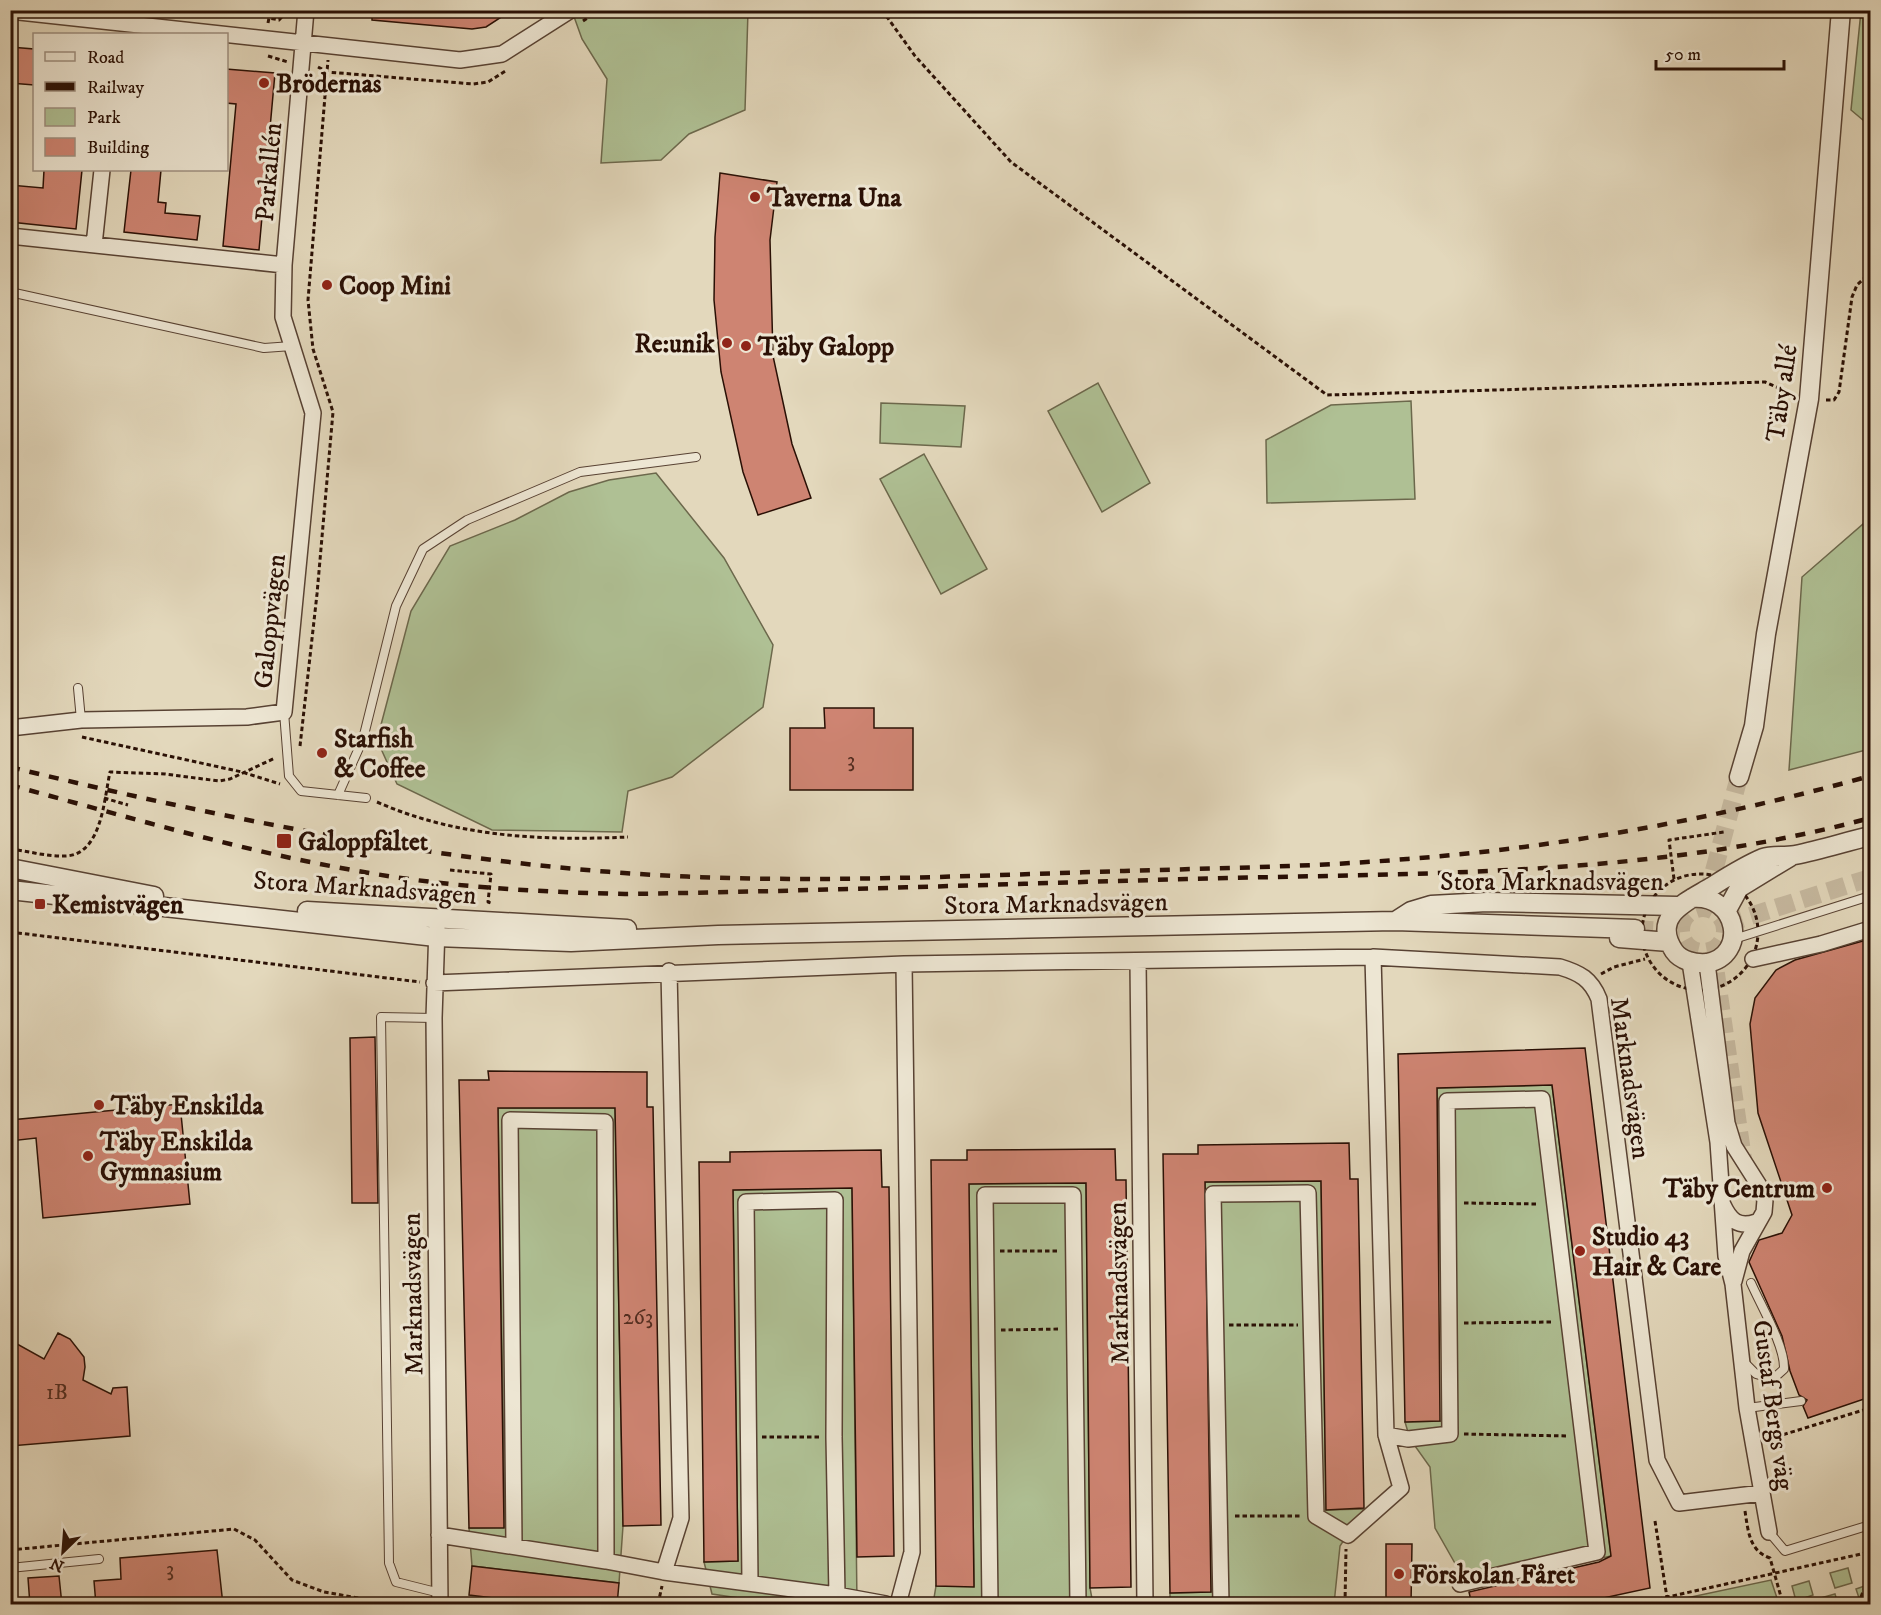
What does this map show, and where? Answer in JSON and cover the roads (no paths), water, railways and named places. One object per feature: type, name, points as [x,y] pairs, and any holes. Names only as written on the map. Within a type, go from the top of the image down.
[{"type":"street","name":"Parkallén","points":[[284,265],[306,10]]},
{"type":"street","points":[[228,34],[460,60],[481,59],[502,54],[571,10]]},
{"type":"street","name":"Täby allé","points":[[1739,777],[1754,726],[1828,198],[1841,10]]},
{"type":"street","points":[[10,11],[220,33]]},
{"type":"street","points":[[94,245],[102,171]]},
{"type":"street","points":[[10,236],[284,265]]},
{"type":"street","name":"Galoppvägen","points":[[10,728],[81,720],[247,717],[284,712],[313,413],[283,317],[284,265]]},
{"type":"street","name":"Stora Marknadsvägen","points":[[1395,921],[1411,911],[1431,905],[1487,902],[1684,902],[1723,878],[1765,857],[1793,855],[1870,836]]},
{"type":"street","name":"Stora Marknadsvägen","points":[[1727,910],[1739,888],[1793,855]]},
{"type":"street","name":"Stora Marknadsvägen","points":[[10,868],[156,896],[341,914],[439,917],[718,935]]},
{"type":"street","name":"Stora Marknadsvägen","points":[[10,890],[436,937],[572,942],[718,935],[1395,921],[1635,929]]},
{"type":"street","points":[[1715,900],[1727,910],[1733,929],[1732,939],[1725,953],[1698,962],[1677,954],[1669,942],[1669,919],[1684,902],[1715,900]]},
{"type":"street","name":"Marknadsvägen","points":[[439,917],[436,937],[434,1018],[440,1599]]},
{"type":"street","name":"Stora Marknadsvägen","points":[[1395,921],[1423,933],[1575,936],[1669,942]]},
{"type":"street","points":[[1754,960],[1821,944],[1870,929]]},
{"type":"street","points":[[1221,1605],[1213,1194],[1308,1193],[1316,1516],[1348,1535],[1401,1488],[1386,1435],[1373,957]]},
{"type":"street","name":"Marknadsvägen","points":[[434,982],[669,971],[904,964],[1373,957],[1560,967],[1577,972],[1589,980],[1599,999],[1657,1460],[1679,1503],[1762,1493]]},
{"type":"street","name":"Marknadsvägen","points":[[1138,961],[1145,1605]]},
{"type":"street","name":"Gustaf Bergs väg","points":[[1698,962],[1718,1142],[1726,1256],[1733,1284],[1747,1408],[1769,1532]]},
{"type":"street","name":"Gustaf Bergs väg","points":[[1698,962],[1727,1123],[1734,1146],[1760,1187],[1765,1200],[1764,1212],[1756,1222],[1742,1251],[1733,1284]]},
{"type":"street","points":[[898,1605],[912,1552],[904,964]]},
{"type":"street","points":[[664,1572],[681,1518],[669,971]]},
{"type":"street","points":[[1386,1435],[1410,1439],[1450,1434],[1447,1101],[1542,1098],[1597,1552],[1460,1584]]},
{"type":"street","points":[[514,1545],[510,1120],[605,1122],[606,1561]]},
{"type":"street","points":[[990,1605],[985,1196],[1073,1195],[1078,1605]]},
{"type":"street","points":[[750,1582],[746,1202],[835,1200],[834,1437],[837,1595]]},
{"type":"street","points":[[1721,1202],[1729,1218],[1736,1223],[1746,1225],[1756,1222]]},
{"type":"street","points":[[439,1535],[514,1545],[664,1572],[837,1595],[886,1605]]},
{"type":"lane","points":[[10,292],[254,346],[292,346]]},
{"type":"lane","points":[[338,795],[363,739],[396,606],[423,549],[467,520],[580,472],[696,457]]},
{"type":"lane","points":[[78,688],[81,720]]},
{"type":"lane","points":[[284,712],[289,776],[301,791],[366,798]]},
{"type":"lane","points":[[1732,939],[1870,896]]},
{"type":"lane","points":[[434,1018],[381,1017],[389,1563],[396,1582],[440,1599]]},
{"type":"lane","points":[[1743,1362],[1765,1379],[1773,1379],[1784,1369],[1784,1361],[1777,1342],[1751,1283]]},
{"type":"lane","points":[[1747,1408],[1801,1401]]},
{"type":"lane","points":[[1769,1532],[1785,1551],[1870,1526]]},
{"type":"lane","points":[[10,1568],[99,1559]]},
{"type":"tunnel","points":[[1707,897],[1739,777]]},
{"type":"tunnel","points":[[1725,924],[1870,878]]},
{"type":"tunnel","points":[[1703,908],[1712,909],[1719,914],[1724,921],[1725,930],[1724,939],[1719,946],[1712,951],[1703,952],[1694,951],[1687,946],[1682,939],[1681,930],[1682,921],[1687,914],[1694,909],[1703,908]]},
{"type":"tunnel","points":[[1635,929],[1681,932]]},
{"type":"tunnel","points":[[1714,950],[1745,1162]]},
{"type":"railway","points":[[10,767],[238,818],[315,833],[469,857],[546,866],[686,877],[811,879],[1301,866],[1466,854],[1583,839],[1699,818],[1870,776]]},
{"type":"railway","points":[[10,785],[227,843],[358,871],[491,888],[625,894],[1390,875],[1551,868],[1711,851],[1791,837],[1870,818]]},
{"type":"place","name":"Brödernas","points":[[264,83]]},
{"type":"place","name":"Taverna Una","points":[[755,197]]},
{"type":"place","name":"Coop Mini","points":[[327,285]]},
{"type":"place","name":"Re:unik","points":[[727,343]]},
{"type":"place","name":"Täby Galopp","points":[[746,346]]},
{"type":"place","name":"Starfish & Coffee","points":[[322,753]]},
{"type":"place","name":"Galoppfältet","points":[[284,841]]},
{"type":"place","name":"Kemistvägen","points":[[40,904]]},
{"type":"place","name":"Täby Enskilda","points":[[99,1105]]},
{"type":"place","name":"Täby Enskilda Gymnasium","points":[[88,1156]]},
{"type":"place","name":"Täby Centrum","points":[[1827,1188]]},
{"type":"place","name":"Studio 43 Hair & Care","points":[[1580,1251]]},
{"type":"place","name":"Förskolan Fåret","points":[[1399,1574]]}]
